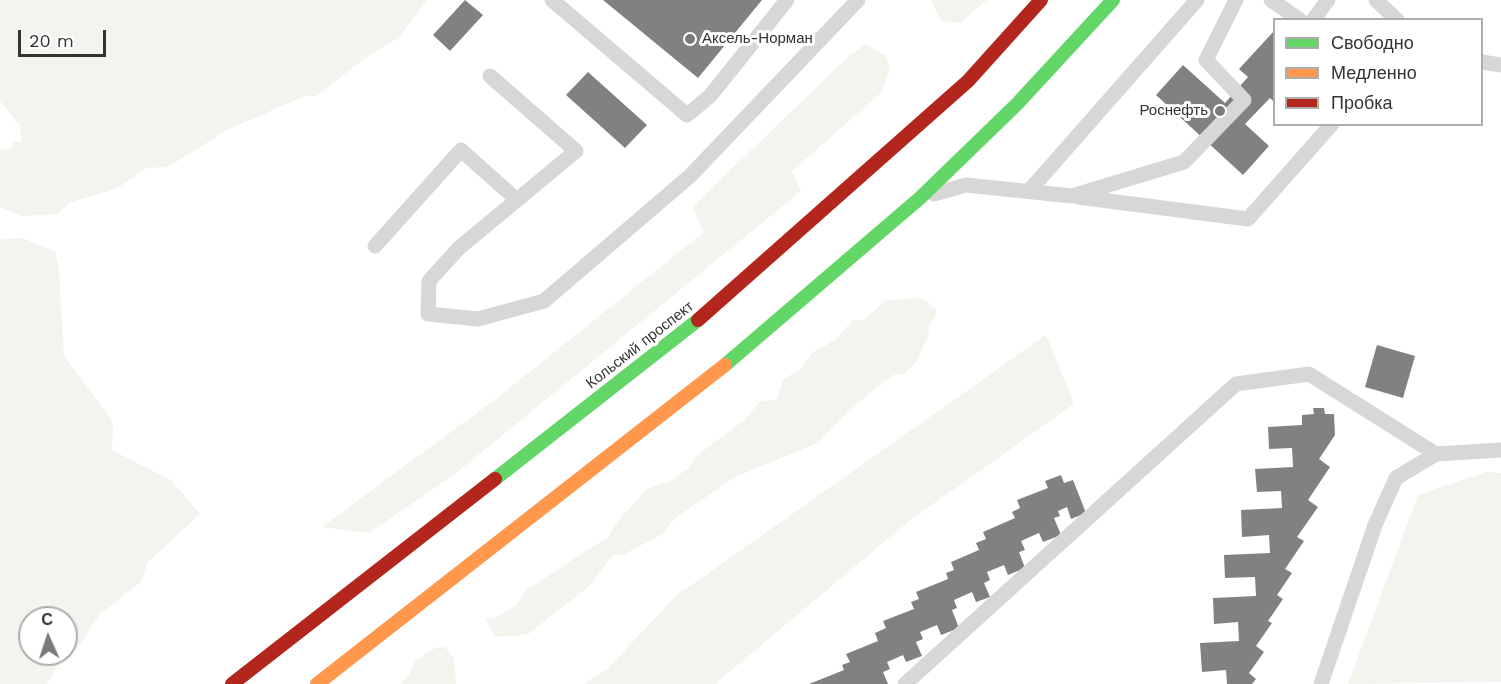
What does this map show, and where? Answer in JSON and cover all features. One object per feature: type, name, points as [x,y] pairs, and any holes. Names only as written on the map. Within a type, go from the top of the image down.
[{"type":"main road","name":"Кольский проспект","points":[[232,684],[722,301],[968,81],[1041,0]]},
{"type":"main road","points":[[317,684],[712,375],[920,198],[1017,104],[1113,0]]},
{"type":"lane","points":[[552,0],[687,115],[710,96],[787,0]]},
{"type":"lane","points":[[489,76],[576,151],[459,248],[429,281],[428,314],[478,319],[544,301],[690,176],[858,0]]},
{"type":"lane","points":[[1029,191],[1197,0]]},
{"type":"lane","points":[[1072,196],[1184,162],[1244,100],[1206,60],[1236,0]]},
{"type":"lane","points":[[1271,0],[1297,18]]},
{"type":"lane","points":[[1314,18],[1328,0]]},
{"type":"lane","points":[[1376,0],[1395,18]]},
{"type":"lane","points":[[1483,62],[1501,65]]},
{"type":"lane","points":[[920,198],[966,185],[1248,219],[1330,126]]},
{"type":"lane","points":[[375,246],[461,150],[517,200]]},
{"type":"lane","points":[[905,684],[1236,384],[1309,374],[1436,454]]},
{"type":"lane","points":[[1321,684],[1374,525],[1396,478],[1436,454],[1501,450]]},
{"type":"shaded area","points":[[0,0],[427,0],[398,38],[364,59],[316,96],[305,96],[227,130],[168,167],[146,168],[116,189],[71,202],[57,214],[22,216],[0,207],[0,150],[11,149],[14,142],[21,141],[20,123],[17,123],[0,101]]},
{"type":"shaded area","points":[[931,0],[987,0],[960,23],[941,21]]},
{"type":"shaded area","points":[[866,44],[885,55],[890,69],[882,92],[792,171],[801,191],[455,474],[369,533],[322,527],[497,398],[704,232],[692,207],[847,58]]},
{"type":"shaded area","points":[[22,238],[55,251],[59,270],[64,356],[110,418],[113,425],[112,450],[172,481],[200,514],[147,563],[141,582],[100,614],[78,647],[78,606],[18,606],[18,666],[58,666],[47,684],[0,684],[0,239]]},
{"type":"shaded area","points":[[923,298],[936,309],[936,316],[928,328],[929,335],[916,362],[904,374],[893,375],[858,403],[817,443],[735,477],[675,518],[662,534],[623,555],[613,555],[588,587],[527,635],[495,637],[486,619],[494,618],[516,606],[526,590],[608,537],[618,521],[647,489],[670,481],[689,468],[695,457],[743,421],[761,401],[777,400],[783,380],[801,368],[812,353],[835,340],[853,320],[864,320],[886,300]]},
{"type":"shaded area","points":[[1046,335],[1074,404],[909,521],[715,684],[584,684],[608,668],[676,596]]},
{"type":"shaded area","points":[[1486,472],[1501,473],[1501,682],[1348,684],[1418,495]]},
{"type":"shaded area","points":[[445,647],[454,658],[456,684],[400,684],[409,675],[416,660],[435,648]]},
{"type":"building","points":[[465,0],[483,15],[450,51],[433,35]]},
{"type":"building","name":"Аксель-Норман","points":[[603,0],[762,0],[698,78]]},
{"type":"building","points":[[1273,32],[1273,101],[1270,98],[1245,124],[1269,146],[1243,175],[1156,95],[1183,65],[1225,103],[1248,77],[1239,69]]},
{"type":"building","points":[[588,72],[647,125],[625,148],[566,95]]},
{"type":"building","points":[[1377,345],[1415,356],[1403,398],[1365,387]]},
{"type":"building","points":[[1313,408],[1324,408],[1325,414],[1334,414],[1335,435],[1319,459],[1330,467],[1308,500],[1318,507],[1297,537],[1304,541],[1285,569],[1292,573],[1277,595],[1283,599],[1268,621],[1272,623],[1256,646],[1264,652],[1249,673],[1256,679],[1252,684],[1227,684],[1226,670],[1202,672],[1200,643],[1239,641],[1238,622],[1214,624],[1213,598],[1256,596],[1255,577],[1225,578],[1224,555],[1270,553],[1269,535],[1242,537],[1241,510],[1282,508],[1281,491],[1257,492],[1255,469],[1293,467],[1292,448],[1269,449],[1268,427],[1302,425],[1302,415],[1314,414]]},
{"type":"building","points":[[1061,475],[1064,483],[1073,480],[1086,513],[1071,519],[1067,507],[1058,511],[1060,516],[1054,518],[1061,535],[1043,542],[1039,533],[1021,541],[1025,550],[1019,552],[1025,568],[1008,575],[1004,565],[987,572],[990,580],[984,583],[990,597],[976,602],[972,592],[954,600],[957,608],[952,610],[959,628],[941,635],[937,625],[920,632],[923,639],[916,642],[922,656],[906,662],[903,655],[887,662],[890,669],[883,672],[888,684],[809,684],[844,670],[842,665],[850,662],[846,654],[878,641],[875,633],[886,628],[883,621],[914,609],[911,602],[919,599],[916,592],[948,579],[946,573],[954,570],[951,562],[979,550],[976,543],[986,539],[983,532],[1015,518],[1012,512],[1020,508],[1017,500],[1048,488],[1045,481]]},
{"type":"traffic: fast","points":[[725,365],[920,198],[1017,104],[1113,0]]},
{"type":"traffic: fast","points":[[495,479],[698,320]]},
{"type":"traffic: slow","points":[[317,684],[725,365]]},
{"type":"traffic: jam","points":[[698,320],[968,81],[1041,0]]},
{"type":"traffic: jam","points":[[232,684],[495,479]]},
{"type":"place","name":"Аксель-Норман","points":[[690,39]]},
{"type":"place","name":"Роснефть","points":[[1220,111]]}]
